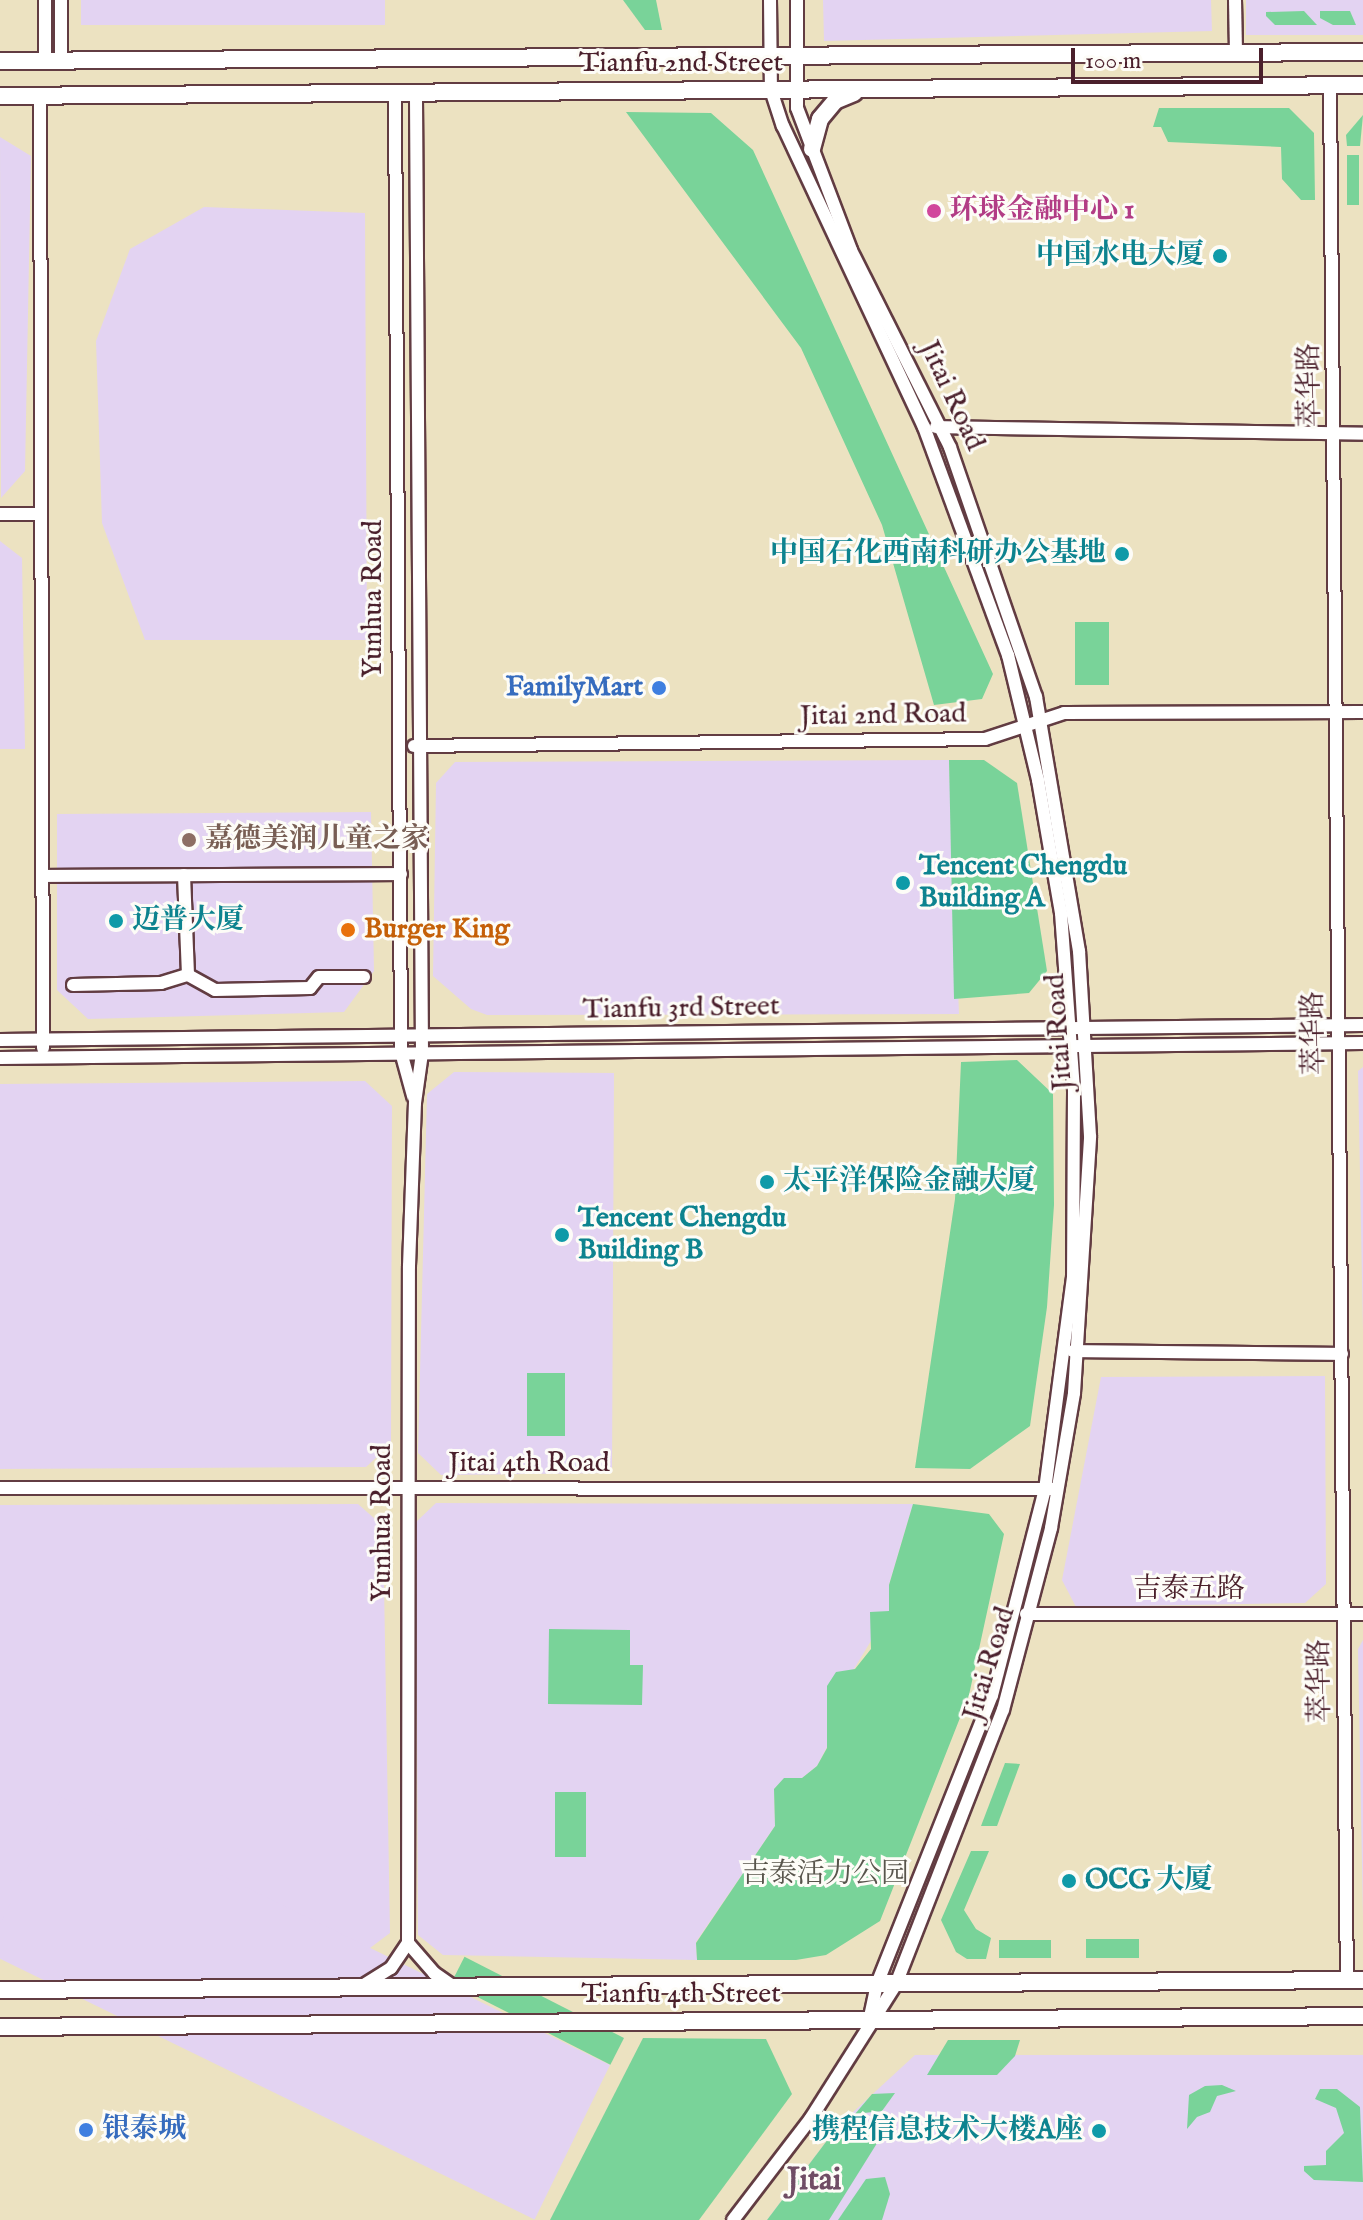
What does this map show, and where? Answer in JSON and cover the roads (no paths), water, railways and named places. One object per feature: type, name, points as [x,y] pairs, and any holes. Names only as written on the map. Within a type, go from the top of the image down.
[{"type":"main road","name":"Tianfu 2nd Street","points":[[0,61],[1363,52]]},
{"type":"main road","name":"Tianfu 2nd Street","points":[[0,96],[1363,85]]},
{"type":"main road","points":[[812,149],[820,119],[835,101],[857,91],[884,89]]},
{"type":"main road","name":"Tianfu 4th Street","points":[[0,1990],[1355,1980]]},
{"type":"main road","name":"Tianfu 4th Street","points":[[0,2027],[1363,2016]]},
{"type":"street","points":[[45,0],[53,61]]},
{"type":"street","points":[[53,61],[61,0]]},
{"type":"street","name":"Jitai Road","points":[[770,0],[771,90],[809,187],[924,427],[981,571],[1024,727],[1061,913],[1076,1148],[1071,1351]]},
{"type":"street","name":"Jitai Road","points":[[733,2220],[811,2118],[869,2020],[896,1984],[1003,1710],[1031,1614],[1051,1489],[1071,1351],[1090,1136],[1079,951],[1041,721],[997,573],[940,428],[851,250],[812,149],[796,90],[797,0]]},
{"type":"street","points":[[1235,0],[1236,53]]},
{"type":"street","name":"萃华路","points":[[1330,85],[1344,1614],[1355,1980]]},
{"type":"street","name":"Yunhua Road","points":[[395,93],[401,1052],[415,1103]]},
{"type":"street","name":"Yunhua Road","points":[[408,1943],[407,1488],[415,1103],[422,1053],[416,93]]},
{"type":"street","points":[[40,96],[43,1057]]},
{"type":"street","points":[[924,427],[1363,434]]},
{"type":"street","points":[[0,514],[40,514]]},
{"type":"street","name":"Jitai 2nd Road","points":[[399,746],[985,739],[1064,713],[1363,712]]},
{"type":"street","points":[[42,876],[401,874]]},
{"type":"street","points":[[184,875],[188,975]]},
{"type":"street","points":[[73,985],[161,983],[188,975],[215,990],[310,988],[319,977],[364,977]]},
{"type":"street","name":"Tianfu 3rd Street","points":[[0,1040],[1363,1025]]},
{"type":"street","name":"Tianfu 3rd Street","points":[[0,1058],[1363,1043]]},
{"type":"street","points":[[1071,1351],[1342,1354]]},
{"type":"street","name":"Jitai 4th Road","points":[[0,1488],[1051,1489]]},
{"type":"street","name":"Jitai Road","points":[[869,2020],[877,1984],[955,1796],[1015,1614],[1051,1489]]},
{"type":"street","name":"吉泰五路","points":[[1015,1614],[1363,1614]]},
{"type":"street","points":[[359,1987],[391,1968],[408,1943],[434,1973],[454,1987]]},
{"type":"place","name":"环球金融中心 1","points":[[934,211]]},
{"type":"place","name":"中国水电大厦","points":[[1220,256]]},
{"type":"place","name":"中国石化西南科研办公基地","points":[[1122,554]]},
{"type":"place","name":"FamilyMart","points":[[659,688]]},
{"type":"place","name":"嘉德美润儿童之家","points":[[189,840]]},
{"type":"place","name":"Tencent Chengdu Building A","points":[[903,883]]},
{"type":"place","name":"迈普大厦","points":[[116,921]]},
{"type":"place","name":"Burger King","points":[[348,930]]},
{"type":"place","name":"太平洋保险金融大厦","points":[[767,1182]]},
{"type":"place","name":"Tencent Chengdu Building B","points":[[562,1235]]},
{"type":"place","name":"OCG 大厦","points":[[1069,1881]]},
{"type":"place","name":"银泰城","points":[[86,2130]]},
{"type":"place","name":"携程信息技术大楼A座","points":[[1099,2131]]},
{"type":"district","name":"Jitai","points":[[814,2181]]},
{"type":"park label","name":"吉泰活力公园","points":[[825,1875]]}]
